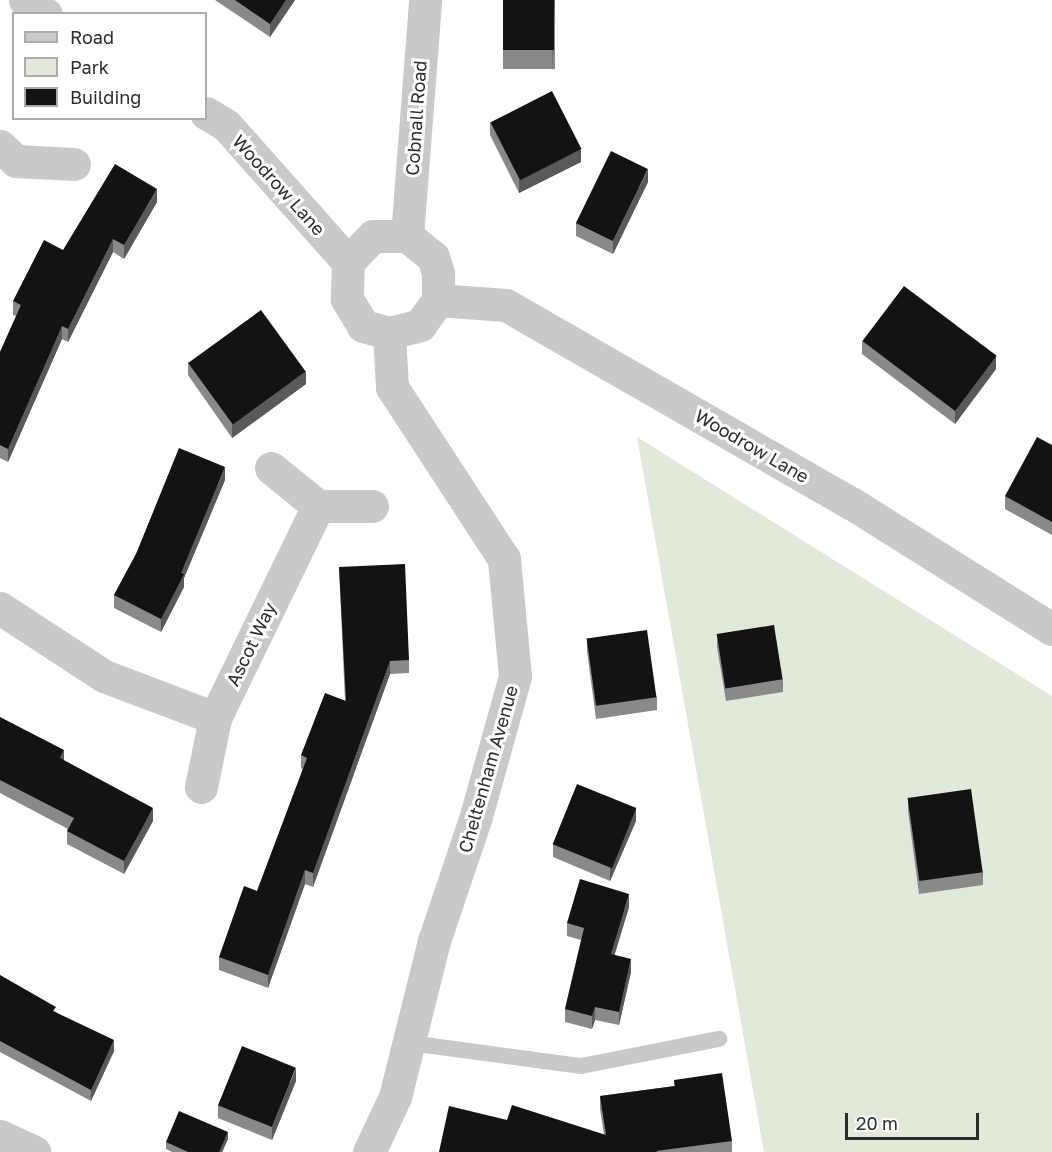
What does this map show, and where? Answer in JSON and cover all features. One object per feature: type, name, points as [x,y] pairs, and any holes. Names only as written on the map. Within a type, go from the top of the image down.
[{"type":"street","points":[[25,0],[43,12]]},
{"type":"street","name":"Cobnall Road","points":[[407,236],[425,0]]},
{"type":"street","name":"Woodrow Lane","points":[[207,114],[226,125],[348,262]]},
{"type":"street","points":[[5,163],[74,164]]},
{"type":"street","points":[[373,236],[407,236],[433,257],[438,273],[438,300],[420,325],[389,333],[363,326],[347,299],[348,262],[373,236]]},
{"type":"street","name":"Woodrow Lane","points":[[438,300],[506,305],[851,503],[1052,628]]},
{"type":"street","name":"Cheltenham Avenue","points":[[369,1152],[395,1097],[434,941],[476,816],[515,676],[504,560],[392,387],[389,333]]},
{"type":"street","points":[[271,468],[318,506],[372,506]]},
{"type":"street","name":"Ascot Way","points":[[201,787],[215,718],[318,506]]},
{"type":"street","points":[[0,608],[104,676],[215,718]]},
{"type":"street","points":[[0,1136],[35,1152]]},
{"type":"lane","points":[[410,1043],[581,1066],[719,1039]]},
{"type":"green space","points":[[637,437],[1052,696],[1052,1152],[764,1152]]},
{"type":"building","points":[[235,0],[286,0],[270,24]]},
{"type":"building","points":[[503,0],[554,0],[554,50],[503,50]]},
{"type":"building","points":[[552,91],[582,149],[520,180],[491,122]]},
{"type":"building","points":[[611,151],[648,169],[613,241],[576,223]]},
{"type":"building","points":[[115,164],[157,189],[124,245],[113,239],[68,329],[62,326],[8,449],[0,445],[0,352],[21,305],[13,301],[44,240],[63,250]]},
{"type":"building","points":[[904,286],[997,356],[955,411],[862,341]]},
{"type":"building","points":[[261,310],[306,371],[233,424],[188,363]]},
{"type":"building","points":[[1037,437],[1052,445],[1052,522],[1005,496]]},
{"type":"building","points":[[179,448],[225,467],[181,573],[184,574],[161,619],[114,595],[136,554]]},
{"type":"building","points":[[405,564],[409,660],[390,661],[313,873],[305,870],[268,975],[219,957],[244,886],[257,891],[307,758],[301,755],[325,693],[346,701],[339,567]]},
{"type":"building","points":[[774,625],[783,679],[725,688],[717,634]]},
{"type":"building","points":[[647,630],[656,697],[596,706],[587,638]]},
{"type":"building","points":[[0,717],[64,750],[60,758],[153,808],[124,861],[67,831],[74,818],[0,780]]},
{"type":"building","points":[[577,784],[636,808],[612,868],[553,844]]},
{"type":"building","points":[[971,789],[983,872],[919,881],[908,798]]},
{"type":"building","points":[[580,879],[629,894],[611,954],[631,959],[619,1012],[595,1007],[592,1016],[565,1009],[584,928],[567,923]]},
{"type":"building","points":[[0,975],[56,1007],[53,1011],[114,1040],[91,1090],[0,1041]]},
{"type":"building","points":[[242,1046],[296,1068],[272,1127],[218,1105]]},
{"type":"building","points":[[722,1073],[732,1141],[656,1151],[658,1152],[439,1152],[449,1106],[507,1120],[512,1105],[606,1135],[600,1096],[675,1086],[674,1080]]},
{"type":"building","points":[[179,1111],[228,1132],[219,1152],[188,1152],[166,1142]]}]
